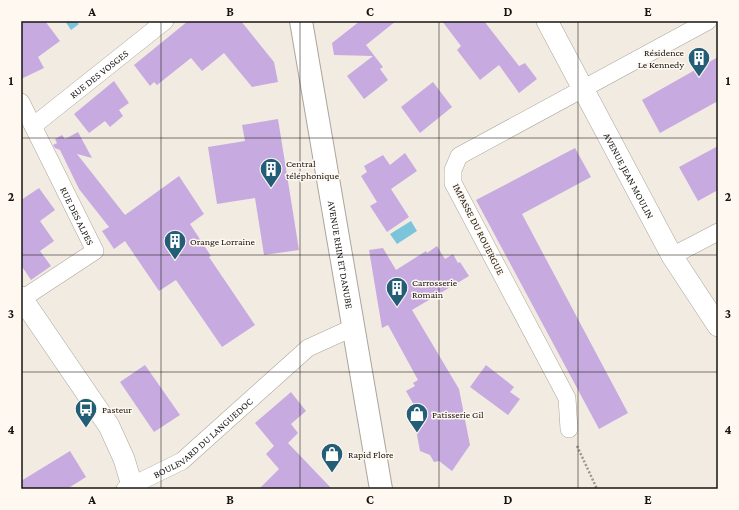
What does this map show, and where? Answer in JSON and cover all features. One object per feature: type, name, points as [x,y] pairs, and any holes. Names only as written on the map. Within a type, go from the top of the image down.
[{"type":"main road","name":"AVENUE RHIN ET DANUBE","points":[[301,21],[352,328],[381,489]]},
{"type":"street","name":"RUE DES VOSGES","points":[[33,126],[165,21]]},
{"type":"street","name":"AVENUE JEAN MOULIN","points":[[547,21],[672,256],[718,326]]},
{"type":"street","name":"IMPASSE DU ROUERGUE","points":[[569,429],[567,398],[453,183],[453,170],[459,156],[708,21]]},
{"type":"street","name":"RUE DES ALPES","points":[[21,102],[95,251],[22,298]]},
{"type":"street","points":[[672,256],[718,232]]},
{"type":"street","name":"BOULEVARD DU LANGUEDOC","points":[[22,298],[109,426],[124,459],[130,488],[182,461],[308,348],[352,328]]},
{"type":"path","points":[[569,429],[597,489]]},
{"type":"water","points":[[65,21],[76,21],[79,24],[71,30]]},
{"type":"water","points":[[411,221],[417,231],[397,244],[390,234]]},
{"type":"building","points":[[21,21],[45,21],[60,41],[38,57],[44,68],[21,79]]},
{"type":"building","points":[[188,21],[241,21],[274,62],[278,82],[252,87],[224,53],[202,71],[191,58],[157,85],[154,82],[150,86],[134,65]]},
{"type":"building","points":[[360,21],[396,21],[366,45],[383,67],[380,69],[388,80],[364,99],[347,76],[373,56],[334,55],[332,43]]},
{"type":"building","points":[[442,21],[484,21],[519,66],[525,63],[537,79],[519,93],[499,65],[480,80],[457,50],[461,46]]},
{"type":"building","name":"Résidence Le Kennedy","points":[[718,57],[718,101],[660,133],[642,100]]},
{"type":"building","points":[[114,81],[129,103],[119,110],[123,116],[110,127],[105,121],[89,133],[74,114]]},
{"type":"building","points":[[433,82],[452,107],[420,133],[401,107]]},
{"type":"building","name":"Central téléphonique","points":[[278,119],[299,250],[264,255],[255,198],[217,204],[208,147],[245,141],[242,125]]},
{"type":"building","name":"Orange Lorraine","points":[[78,132],[92,158],[77,154],[125,215],[179,176],[204,214],[190,224],[211,256],[209,257],[255,325],[222,347],[176,280],[159,291],[125,241],[114,249],[102,231],[109,227],[79,189],[60,150],[55,148],[53,145],[57,143],[55,139],[62,135],[65,139]]},
{"type":"building","points":[[718,146],[718,190],[698,201],[679,167]]},
{"type":"building","points":[[575,148],[591,177],[522,214],[628,413],[599,429],[476,200]]},
{"type":"building","points":[[405,153],[417,171],[391,189],[409,217],[387,232],[370,206],[377,202],[361,176],[367,172],[364,166],[383,155],[390,165]]},
{"type":"building","points":[[39,188],[55,210],[40,221],[54,241],[40,251],[51,266],[31,280],[21,265],[21,200]]},
{"type":"building","points":[[437,246],[445,259],[453,254],[458,263],[460,262],[469,276],[412,310],[459,389],[470,445],[452,471],[439,461],[434,462],[430,455],[420,451],[414,419],[419,414],[406,391],[415,386],[413,383],[418,380],[388,325],[382,328],[369,250],[383,248],[396,270],[426,251],[427,253]]},
{"type":"building","points":[[145,365],[180,415],[154,432],[120,382]]},
{"type":"building","points":[[486,365],[514,387],[510,392],[520,399],[508,415],[470,387]]},
{"type":"building","points":[[291,392],[306,411],[291,424],[298,433],[288,443],[332,489],[259,489],[279,469],[266,454],[274,446],[255,423]]},
{"type":"building","points":[[70,451],[86,477],[67,489],[21,489],[21,481]]},
{"type":"place","name":"Résidence Le Kennedy","points":[[699,78]]},
{"type":"place","name":"Central téléphonique","points":[[271,188]]},
{"type":"place","name":"Orange Lorraine","points":[[175,260]]},
{"type":"place","name":"Carrosserie Romain","points":[[397,308]]},
{"type":"place","name":"Pasteur","points":[[86,428]]},
{"type":"place","name":"Patisserie Gil","points":[[417,434]]},
{"type":"place","name":"Rapid Flore","points":[[332,474]]}]
